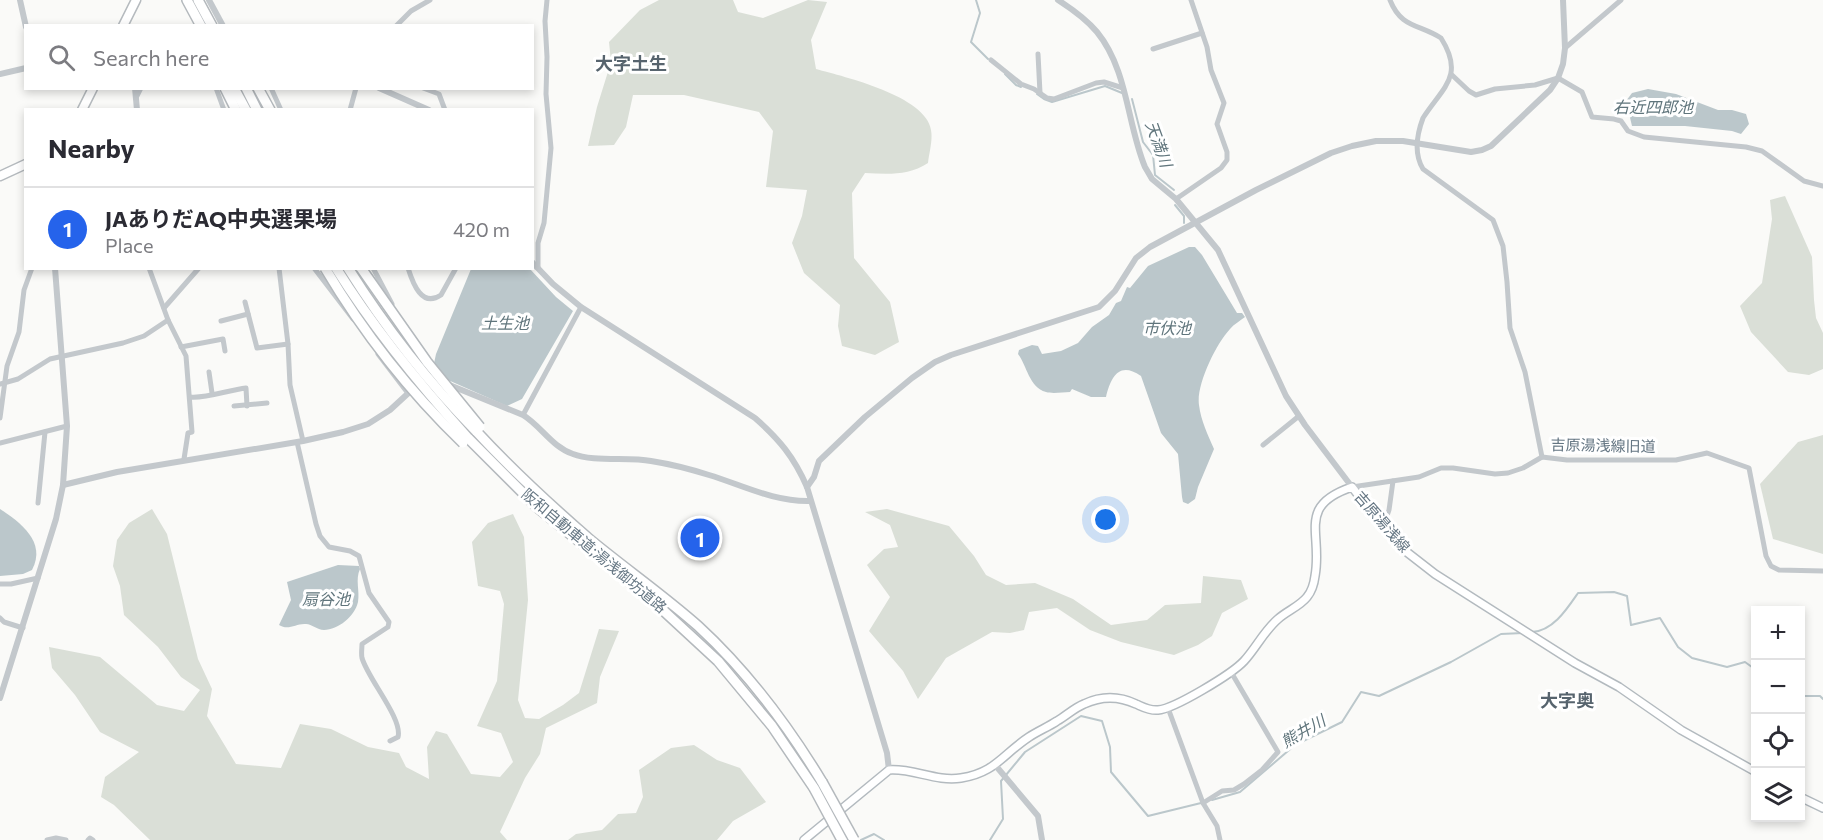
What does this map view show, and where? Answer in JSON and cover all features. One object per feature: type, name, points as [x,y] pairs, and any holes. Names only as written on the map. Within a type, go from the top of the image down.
[{"type":"highway","points":[[187,0],[200,24]]},
{"type":"highway","points":[[198,0],[211,24]]},
{"type":"highway","points":[[226,90],[235,108]]},
{"type":"highway","points":[[235,90],[245,108]]},
{"type":"highway","points":[[247,90],[256,108]]},
{"type":"highway","points":[[259,90],[269,108]]},
{"type":"highway","points":[[326,270],[380,349],[428,407],[472,435]]},
{"type":"highway","name":"阪和自動車道;湯浅御坊道路","points":[[337,270],[394,351],[433,399],[589,538],[679,610],[715,643],[748,679],[780,719],[818,785],[854,840]]},
{"type":"highway","name":"阪和自動車道;湯浅御坊道路","points":[[349,270],[379,314],[472,435],[537,507],[652,600],[717,661],[818,785],[842,840]]},
{"type":"highway","points":[[362,270],[426,362],[472,435]]},
{"type":"main road","points":[[125,23],[136,0]]},
{"type":"main road","points":[[83,108],[92,90]]},
{"type":"main road","points":[[0,176],[24,165]]},
{"type":"main road","name":"吉原湯浅線","points":[[1168,708],[1231,672],[1244,661],[1265,632],[1279,618],[1307,597],[1314,586],[1317,568],[1315,515],[1324,500],[1352,487],[1383,527],[1408,553],[1435,574],[1619,687],[1681,730],[1751,770]]},
{"type":"main road","points":[[804,840],[889,770],[900,769],[942,779],[961,778],[983,772],[996,766],[1031,736],[1056,723],[1083,704],[1109,697],[1122,698],[1156,711],[1168,708]]},
{"type":"main road","points":[[1805,799],[1823,808]]},
{"type":"street","points":[[20,0],[25,24]]},
{"type":"street","points":[[209,0],[222,24]]},
{"type":"street","points":[[398,24],[411,11],[430,0]]},
{"type":"street","points":[[538,268],[538,243],[544,223],[551,148],[546,94],[547,0]]},
{"type":"street","points":[[1058,0],[1098,33],[1112,58],[1123,88],[1145,167],[1152,179],[1176,199],[1218,250],[1273,370],[1299,416],[1352,487]]},
{"type":"street","points":[[1176,199],[1221,168],[1227,160],[1227,152],[1217,124],[1224,103],[1211,70],[1207,47],[1191,0]]},
{"type":"street","points":[[1390,0],[1393,8],[1404,21],[1441,38],[1450,56],[1452,75],[1423,118],[1418,157],[1423,169],[1493,220],[1503,246],[1508,282],[1510,328],[1525,372],[1542,457]]},
{"type":"street","points":[[807,487],[814,477],[819,460],[865,417],[935,362],[1099,307],[1115,291],[1136,258],[1150,247],[1256,190],[1342,149],[1376,141],[1418,143],[1471,152],[1486,149],[1495,144],[1550,90],[1558,78],[1565,48],[1563,0]]},
{"type":"street","points":[[1565,48],[1621,0]]},
{"type":"street","points":[[1153,49],[1202,33]]},
{"type":"street","points":[[1038,54],[1040,93]]},
{"type":"street","points":[[991,60],[1014,80],[1047,98],[1054,99],[1104,82],[1123,88]]},
{"type":"street","points":[[0,74],[24,68]]},
{"type":"street","points":[[1452,75],[1476,95],[1495,89],[1535,85],[1558,78],[1582,92],[1592,117],[1614,118],[1621,121],[1628,131],[1644,137],[1735,145],[1762,151],[1804,181],[1823,186]]},
{"type":"street","points":[[136,90],[136,108]]},
{"type":"street","points":[[137,96],[140,90]]},
{"type":"street","points":[[217,90],[223,108]]},
{"type":"street","points":[[271,90],[280,108]]},
{"type":"street","points":[[351,108],[355,90]]},
{"type":"street","points":[[384,90],[424,108]]},
{"type":"street","points":[[428,90],[439,94],[444,108]]},
{"type":"street","points":[[534,264],[553,284],[581,307],[755,418],[791,456],[807,487],[887,753],[889,770]]},
{"type":"street","points":[[0,418],[2,384],[21,323],[24,290],[31,270]]},
{"type":"street","points":[[0,698],[56,519],[63,485],[67,426],[55,270]]},
{"type":"street","points":[[150,270],[168,320],[186,356],[188,367],[192,432],[188,433],[184,459]]},
{"type":"street","points":[[164,308],[198,270]]},
{"type":"street","points":[[279,270],[290,385],[316,524],[320,536],[329,547],[350,551],[359,556],[369,593],[389,622],[388,627],[362,644],[362,658],[400,732],[398,737],[390,741]]},
{"type":"street","points":[[316,270],[407,392]]},
{"type":"street","points":[[374,270],[389,300],[418,344],[392,373]]},
{"type":"street","points":[[409,270],[422,297],[432,299],[441,295],[455,270]]},
{"type":"street","points":[[245,302],[257,348],[288,345]]},
{"type":"street","points":[[523,415],[581,307]]},
{"type":"street","points":[[221,321],[248,314]]},
{"type":"street","points":[[2,384],[18,379],[46,361],[144,336],[168,320]]},
{"type":"street","points":[[181,347],[223,339],[225,351]]},
{"type":"street","points":[[209,372],[212,393]]},
{"type":"street","points":[[63,485],[184,459],[300,442],[368,424],[390,410],[407,392],[420,384],[429,382],[445,383],[523,415],[533,421],[550,440],[572,454],[652,461],[707,475],[773,498],[798,502],[810,501]]},
{"type":"street","points":[[190,397],[198,398],[212,393],[246,388],[247,406]]},
{"type":"street","points":[[234,406],[267,403]]},
{"type":"street","points":[[1263,445],[1299,416]]},
{"type":"street","points":[[0,443],[67,426]]},
{"type":"street","points":[[38,503],[45,432]]},
{"type":"street","name":"吉原湯浅線旧道","points":[[1352,487],[1419,477],[1441,468],[1495,474],[1508,472],[1523,468],[1542,457],[1567,460],[1581,458],[1676,460],[1707,453],[1749,468],[1766,555],[1771,566],[1779,570],[1823,571]]},
{"type":"street","points":[[1383,527],[1389,510],[1393,481]]},
{"type":"street","points":[[0,584],[38,579]]},
{"type":"street","points":[[0,618],[4,622],[23,628]]},
{"type":"street","points":[[1203,803],[1222,791],[1234,790],[1244,784],[1262,770],[1278,752],[1231,672]]},
{"type":"street","points":[[1168,708],[1203,803],[1217,826],[1220,840]]},
{"type":"street","points":[[996,766],[1038,816],[1042,840]]},
{"type":"street","points":[[47,840],[56,838],[66,840]]},
{"type":"street","points":[[88,840],[90,838],[93,840]]},
{"type":"shaded area","points":[[659,0],[733,0],[738,12],[763,18],[808,0],[827,2],[811,40],[816,69],[864,83],[900,98],[915,107],[926,118],[931,130],[928,163],[905,172],[865,173],[852,193],[854,258],[890,302],[899,342],[875,355],[842,346],[838,326],[840,305],[804,273],[792,243],[802,216],[807,190],[766,187],[773,131],[759,112],[684,95],[633,95],[626,127],[614,145],[588,146],[611,62],[609,42],[640,10]]},
{"type":"shaded area","points":[[1785,196],[1812,257],[1816,318],[1823,333],[1823,369],[1809,375],[1788,372],[1751,332],[1740,306],[1762,283],[1772,219],[1770,200]]},
{"type":"shaded area","points":[[1823,435],[1823,554],[1773,539],[1760,484],[1798,442]]},
{"type":"shaded area","points":[[152,509],[167,534],[198,659],[212,689],[207,716],[236,764],[281,768],[300,724],[331,729],[368,747],[399,753],[406,767],[429,779],[427,747],[436,731],[447,734],[471,774],[500,777],[513,762],[501,733],[477,726],[497,681],[504,604],[500,591],[478,586],[472,542],[488,523],[513,514],[524,537],[528,600],[518,700],[525,718],[539,719],[579,693],[599,629],[619,631],[600,677],[597,703],[546,728],[540,754],[525,778],[500,832],[507,840],[150,840],[114,805],[101,797],[105,777],[139,752],[100,732],[75,695],[52,668],[49,647],[100,657],[157,705],[184,711],[200,690],[181,677],[158,647],[124,615],[120,586],[113,566],[117,540],[129,523]]},
{"type":"shaded area","points":[[887,509],[949,526],[974,556],[986,575],[1006,585],[1035,583],[1073,599],[1111,625],[1147,620],[1165,605],[1201,603],[1203,576],[1241,580],[1248,599],[1222,613],[1212,636],[1174,655],[1121,642],[1090,630],[1057,608],[1029,612],[1024,630],[1010,633],[992,632],[946,658],[918,699],[903,671],[869,631],[890,597],[867,565],[884,549],[898,547],[890,525],[865,512]]},
{"type":"shaded area","points":[[694,745],[717,760],[740,768],[766,802],[733,821],[717,840],[568,840],[576,834],[602,830],[618,814],[636,813],[643,797],[639,770],[671,748]]},
{"type":"water","name":"右近四郎池","points":[[1648,89],[1676,94],[1718,110],[1732,110],[1746,114],[1749,124],[1741,134],[1685,126],[1632,126],[1626,101],[1632,93]]},
{"type":"water","name":"市伏池","points":[[1189,247],[1195,247],[1202,255],[1237,313],[1242,313],[1245,317],[1225,336],[1213,354],[1204,376],[1199,405],[1214,449],[1195,499],[1188,504],[1183,502],[1182,497],[1178,454],[1161,433],[1141,376],[1127,370],[1117,373],[1110,383],[1106,397],[1091,397],[1072,389],[1070,392],[1049,393],[1036,386],[1018,354],[1019,350],[1032,345],[1038,346],[1042,354],[1061,351],[1078,343],[1092,327],[1109,315],[1116,303],[1121,301],[1127,287],[1130,288],[1148,266]]},
{"type":"water","name":"土生池","points":[[471,270],[531,270],[556,297],[573,311],[522,399],[507,406],[432,373],[436,354]]},
{"type":"water","points":[[0,509],[16,520],[34,542],[36,560],[32,570],[23,574],[0,576]]},
{"type":"water","name":"扇谷池","points":[[338,565],[359,566],[360,569],[358,602],[350,617],[335,628],[324,630],[306,624],[289,627],[279,625],[291,600],[287,582]]},
{"type":"waterway","name":"天満川","points":[[976,0],[980,13],[971,42],[988,59]]},
{"type":"waterway","name":"天満川","points":[[1005,74],[1021,87]]},
{"type":"waterway","name":"天満川","points":[[1037,94],[1052,102],[1105,86],[1122,93]]},
{"type":"waterway","name":"天満川","points":[[1132,99],[1143,142],[1153,155],[1155,175],[1174,190]]},
{"type":"waterway","name":"天満川","points":[[1175,205],[1184,216],[1184,223]]},
{"type":"waterway","name":"熊井川","points":[[1532,632],[1540,631],[1553,623],[1578,593],[1614,592],[1627,596],[1631,625],[1660,618],[1678,647],[1692,658],[1727,667],[1745,662],[1751,666]]},
{"type":"waterway","name":"熊井川","points":[[1212,800],[1240,792],[1295,745],[1342,722],[1361,692],[1379,696],[1451,662],[1501,634],[1523,633]]},
{"type":"waterway","name":"熊井川","points":[[1805,696],[1820,696],[1823,699]]},
{"type":"waterway","name":"熊井川","points":[[990,840],[1003,819],[1001,781],[1025,752],[1081,716],[1102,721],[1110,747],[1111,772],[1148,816],[1201,803]]},
{"type":"waterway","name":"熊井川","points":[[861,840],[874,834],[884,840]]},
{"type":"place","name":"JAありだAQ中央選果場","points":[[700,538]]},
{"type":"district","name":"大字土生","points":[[631,64]]},
{"type":"district","name":"大字奥","points":[[1567,701]]}]
